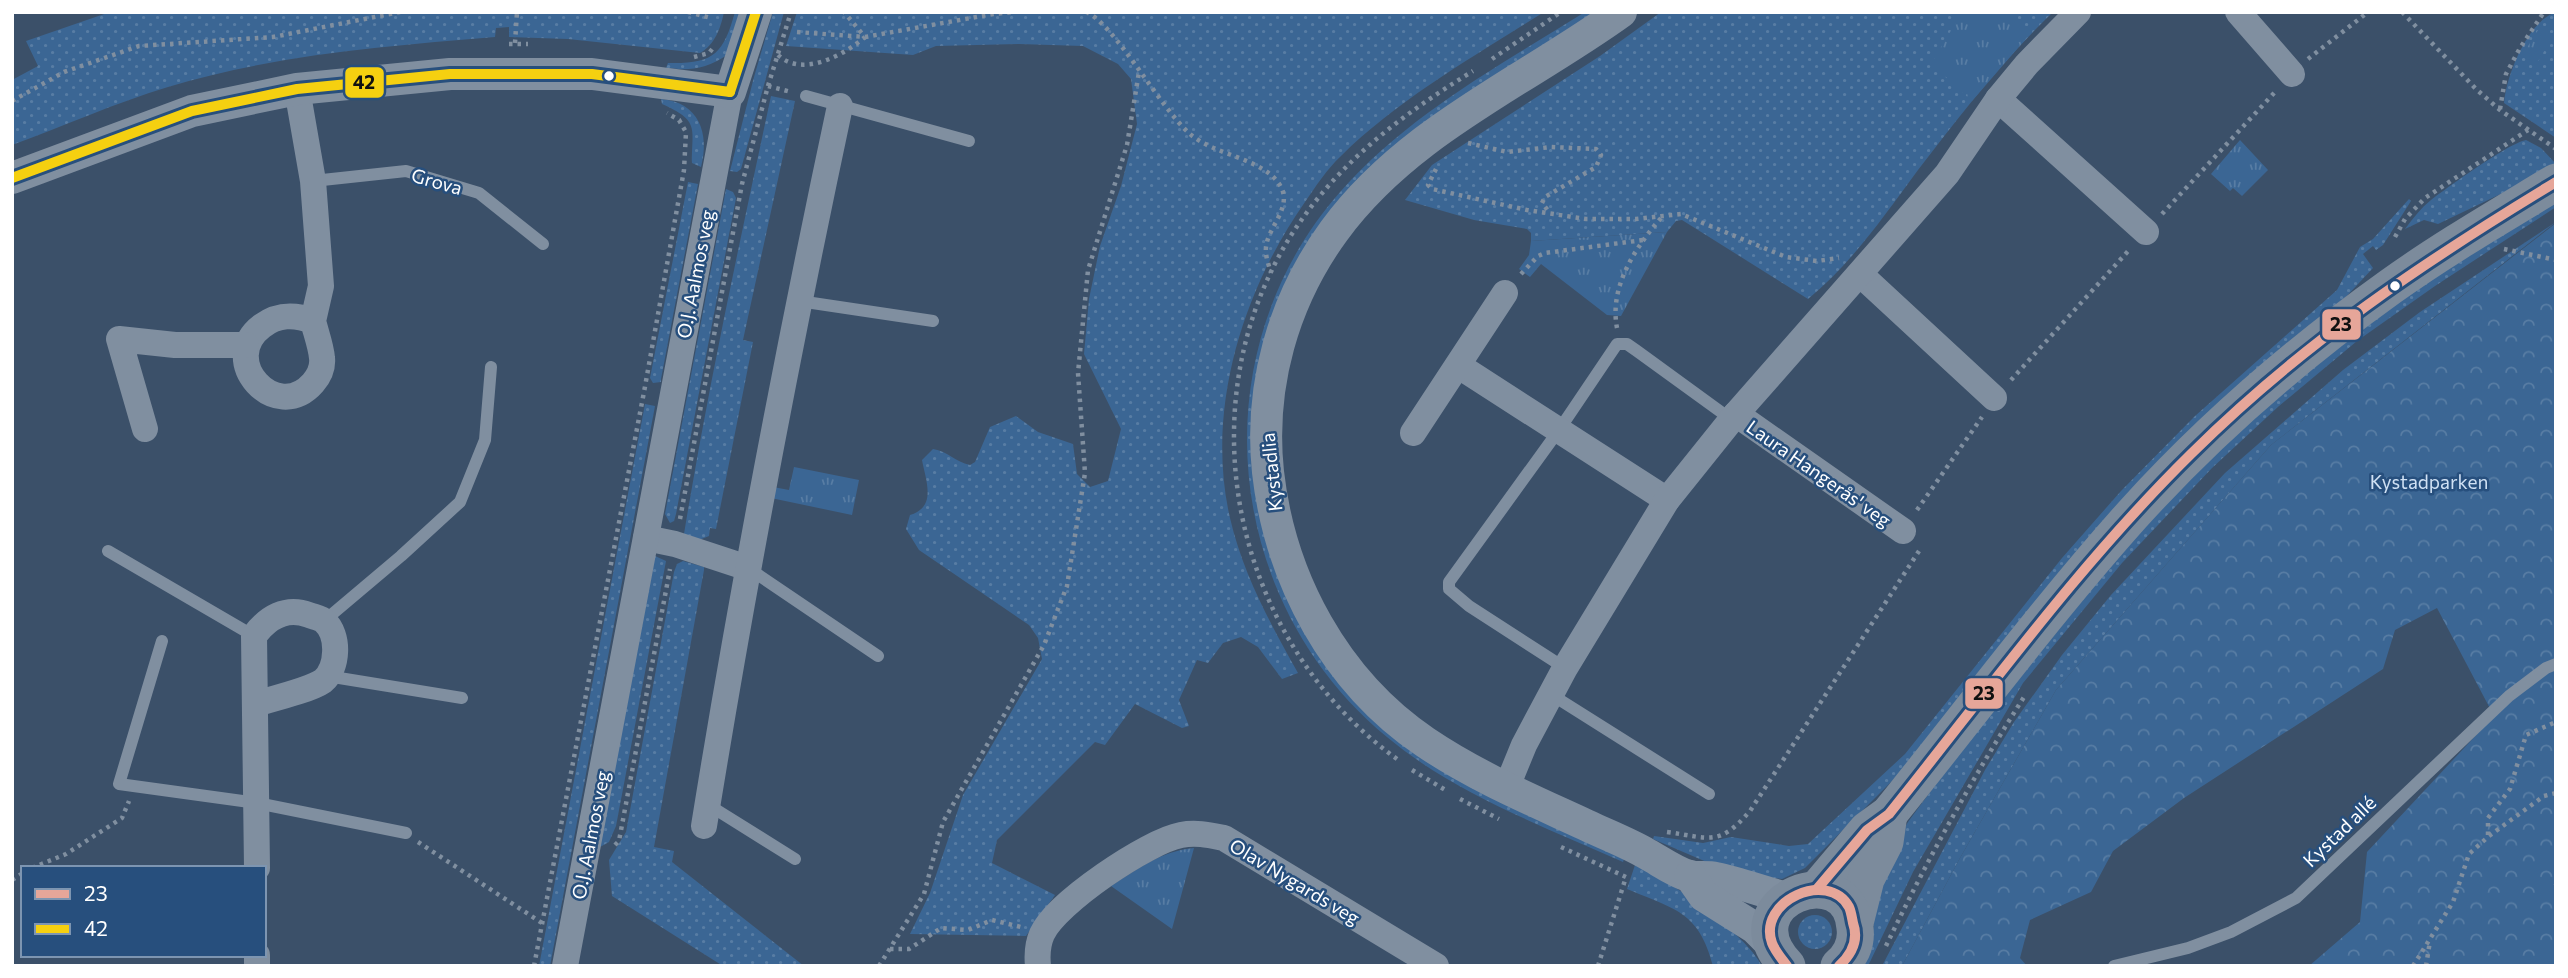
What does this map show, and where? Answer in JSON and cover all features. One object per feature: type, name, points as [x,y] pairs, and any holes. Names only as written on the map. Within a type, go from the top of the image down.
[{"type":"main road","points":[[1779,959],[1772,922],[1776,910],[1802,894],[1867,830],[1889,814],[2082,573],[2134,513],[2207,440],[2287,368],[2390,287],[2455,243],[2556,182]]},
{"type":"main road","points":[[1855,923],[1866,878],[1885,842],[1889,814]]},
{"type":"main road","points":[[1802,894],[1832,893],[1851,911],[1856,936],[1853,949],[1839,966]]},
{"type":"street","name":"O.J. Aalmos veg","points":[[565,966],[730,92],[756,12]]},
{"type":"street","name":"Kystadlia","points":[[1621,12],[1457,118],[1391,170],[1333,232],[1305,282],[1281,334],[1272,366],[1266,428],[1272,508],[1285,551],[1308,608],[1337,659],[1382,708],[1426,743],[1506,789],[1637,848],[1690,876],[1713,877],[1802,894]]},
{"type":"street","name":"Laura Hangerås' veg","points":[[1506,789],[1524,745],[1565,668],[1667,500],[1855,266],[1947,174],[1998,99],[2077,12]]},
{"type":"street","points":[[2238,12],[2292,74]]},
{"type":"street","points":[[12,178],[192,111],[297,89],[450,74],[592,74],[730,92]]},
{"type":"street","points":[[297,89],[313,181],[321,286],[313,321],[323,360],[319,375],[297,395],[268,393],[254,382],[247,365],[246,345],[259,329],[274,318],[296,315],[313,321]]},
{"type":"street","points":[[1998,99],[2146,232]]},
{"type":"street","points":[[705,815],[748,568],[799,301],[841,106]]},
{"type":"street","points":[[1855,266],[1994,398]]},
{"type":"street","points":[[1413,433],[1505,293]]},
{"type":"street","points":[[145,429],[119,339],[175,345],[246,345]]},
{"type":"street","points":[[1459,366],[1667,500]]},
{"type":"street","name":"Laura Hangerås' veg","points":[[1734,417],[1903,531]]},
{"type":"street","points":[[646,538],[675,544],[748,568]]},
{"type":"street","points":[[256,704],[321,682],[332,670],[334,636],[324,621],[303,612],[282,612],[263,623],[254,636],[257,866]]},
{"type":"street","name":"Olav Nygards veg","points":[[1042,934],[1073,898],[1136,855],[1157,842],[1180,835],[1201,833],[1224,838],[1436,966]]},
{"type":"street","name":"Kystadlia","points":[[1690,876],[1704,895],[1755,928],[1779,959]]},
{"type":"street","points":[[1038,966],[1037,956],[1042,934]]},
{"type":"lane","points":[[806,96],[969,141]]},
{"type":"lane","name":"Grova","points":[[313,181],[406,171],[479,193],[543,244]]},
{"type":"lane","points":[[799,301],[933,321]]},
{"type":"lane","points":[[1565,668],[1469,606],[1449,590],[1448,586],[1559,430],[1612,348],[1620,343]]},
{"type":"lane","name":"Laura Hangerås' veg","points":[[1620,343],[1637,351],[1734,417]]},
{"type":"lane","points":[[324,621],[460,502],[485,440],[491,367]]},
{"type":"lane","points":[[108,551],[254,636]]},
{"type":"lane","points":[[748,568],[878,656]]},
{"type":"lane","points":[[162,641],[119,784],[257,803],[406,834]]},
{"type":"lane","name":"Kystad allé","points":[[2114,966],[2188,948],[2231,932],[2296,898],[2509,696],[2546,668],[2556,664]]},
{"type":"lane","points":[[327,676],[462,698]]},
{"type":"lane","points":[[1552,695],[1709,794]]},
{"type":"lane","points":[[705,815],[795,859]]},
{"type":"path","points":[[12,101],[64,72],[139,46],[273,37],[400,12]]},
{"type":"path","points":[[515,43],[517,12]]},
{"type":"path","points":[[688,12],[711,18]]},
{"type":"path","points":[[612,848],[619,841],[742,184],[792,12]]},
{"type":"path","points":[[844,12],[866,37]]},
{"type":"path","points":[[797,32],[866,37],[1014,12]]},
{"type":"path","points":[[1086,12],[1092,14],[1105,27],[1171,115],[1201,143],[1254,165],[1280,185],[1285,196],[1283,207],[1266,246],[1266,257],[1272,274]]},
{"type":"path","points":[[1504,821],[1426,780],[1372,741],[1321,689],[1293,647],[1256,572],[1244,528],[1235,473],[1235,412],[1242,359],[1272,274],[1290,237],[1325,190],[1368,144],[1427,99],[1561,12]]},
{"type":"path","points":[[1657,831],[1717,839],[1736,827],[1750,811],[1919,551],[1903,531],[1994,398],[2292,74],[2316,51],[2368,12]]},
{"type":"path","points":[[2402,12],[2445,59],[2500,110],[2556,149]]},
{"type":"path","points":[[2500,110],[2506,74],[2544,12]]},
{"type":"path","points":[[778,55],[794,65],[807,65],[838,55],[866,37]]},
{"type":"path","points":[[879,966],[924,894],[943,822],[1044,645],[1067,586],[1085,473],[1078,373],[1088,270],[1127,145],[1139,72]]},
{"type":"path","points":[[2395,237],[2413,209],[2425,198],[2528,130]]},
{"type":"path","points":[[1457,141],[1507,152],[1551,147],[1596,149],[1601,155],[1596,167],[1545,197],[1542,203],[1551,213]]},
{"type":"path","points":[[1437,167],[1428,185],[1432,189],[1586,219],[1681,214],[1786,257],[1855,266]]},
{"type":"path","points":[[1620,343],[1614,310],[1617,290],[1643,240],[1662,216]]},
{"type":"path","points":[[1505,293],[1538,256],[1581,247],[1643,240]]},
{"type":"path","points":[[2492,256],[2512,242]]},
{"type":"path","points":[[2503,248],[2556,260]]},
{"type":"path","points":[[1882,953],[1942,834],[2026,693]]},
{"type":"path","points":[[2488,836],[2488,818],[2510,789],[2526,735],[2556,722]]},
{"type":"path","points":[[37,866],[66,854],[122,818],[135,786]]},
{"type":"path","points":[[2413,966],[2453,902],[2469,854],[2488,836],[2544,796],[2556,793]]},
{"type":"path","points":[[406,834],[542,923]]},
{"type":"path","points":[[1553,844],[1626,877],[1598,966]]},
{"type":"path","points":[[890,948],[909,949],[941,928],[968,930],[992,920],[1042,934]]},
{"type":"path","points":[[2426,966],[2431,936]]},
{"type":"green space","points":[[110,12],[724,12],[713,40],[700,53],[568,39],[509,37],[509,27],[496,28],[495,37],[330,53],[208,76],[129,100],[12,145],[12,80],[38,66],[26,41]]},
{"type":"green space","points":[[735,12],[742,12],[727,55],[698,68],[666,68],[668,63],[696,61],[714,54],[726,38]]},
{"type":"green space","points":[[773,12],[784,12],[741,169],[737,172],[730,171],[754,77]]},
{"type":"green space","points":[[797,12],[1544,12],[1439,79],[1364,135],[1326,172],[1283,236],[1247,312],[1226,394],[1222,435],[1230,518],[1242,559],[1268,617],[1298,673],[1282,679],[1258,647],[1241,637],[1223,643],[1208,663],[1197,660],[1179,700],[1189,726],[1182,728],[1135,704],[1105,745],[1095,742],[997,840],[992,863],[1055,895],[1026,936],[910,934],[930,893],[963,795],[1042,659],[1038,638],[1029,625],[919,550],[906,529],[910,515],[924,506],[927,500],[922,460],[933,449],[970,465],[975,462],[990,427],[1016,416],[1038,432],[1073,444],[1077,474],[1090,487],[1108,481],[1121,429],[1084,354],[1089,299],[1100,246],[1121,186],[1137,124],[1131,79],[1118,64],[1083,46],[936,46],[913,55],[786,46]]},
{"type":"green space","points":[[1585,12],[1597,12],[1386,154],[1258,384],[1326,663],[1624,859],[1623,862],[1531,822],[1441,776],[1387,737],[1332,681],[1290,617],[1262,547],[1248,473],[1249,399],[1265,325],[1295,255],[1341,191],[1395,138],[1425,115]]},
{"type":"green space","points":[[1661,12],[2053,12],[1982,88],[1853,254],[1808,299],[1682,220],[1676,221],[1667,232],[1531,241],[1531,233],[1527,229],[1474,220],[1405,200],[1432,165],[1600,56]]},
{"type":"green space","points":[[1962,12],[2002,12],[2029,35],[1972,101],[1931,64]]},
{"type":"green space","points":[[2554,13],[2556,138],[2504,103],[2514,65],[2527,39],[2535,27]]},
{"type":"green space","points":[[2540,27],[2554,35],[2537,63],[2523,54]]},
{"type":"green space","points":[[771,96],[795,101],[743,340],[753,342],[716,529],[710,528],[709,536],[699,540],[684,534],[714,369]]},
{"type":"green space","points":[[661,99],[685,106],[699,122],[704,143],[701,167],[692,163],[691,126],[683,115],[662,104]]},
{"type":"green space","points":[[2240,140],[2268,170],[2242,196],[2233,188],[2230,191],[2211,174]]},
{"type":"green space","points":[[2526,140],[2541,148],[2556,164],[2438,224],[2424,220],[2405,229],[2420,210],[2439,194],[2493,157]]},
{"type":"green space","points":[[688,182],[698,184],[661,382],[653,383],[650,378]]},
{"type":"green space","points":[[726,189],[733,192],[736,198],[676,514],[674,521],[670,523],[665,514]]},
{"type":"green space","points":[[2409,199],[2411,201],[2383,245],[2376,250],[2373,246],[2363,254],[2373,268],[1913,760],[1805,868],[1782,879],[1743,874],[1653,839],[1654,836],[1703,843],[1731,837],[1789,846],[1808,844],[1905,754],[2062,558],[2121,491],[2195,416],[2337,290],[2360,247],[2373,239]]},
{"type":"green space","points":[[2556,201],[2556,207],[2357,341],[2279,406],[2212,468],[2122,563],[2023,683],[1913,872],[1868,966],[1862,966],[1873,933],[1874,913],[1892,850],[1908,822],[1978,727],[2151,517],[2266,404],[2386,308]]},
{"type":"green space","points":[[2556,222],[2271,445],[2056,690],[1902,966],[1882,966],[1985,770],[2014,722],[2062,655],[2111,595],[2225,473],[2343,370],[2420,312]]},
{"type":"green space","name":"Kystadparken","points":[[2556,223],[2556,966],[2309,966],[2360,922],[2367,852],[2494,716],[2437,608],[2395,630],[2383,669],[2184,798],[2113,851],[2091,892],[2030,920],[2020,958],[2027,966],[1902,966],[2056,690],[2271,445]]},
{"type":"green space","points":[[1667,232],[1621,316],[1607,315],[1541,264],[1530,277],[1519,269],[1529,255],[1531,241]]},
{"type":"green space","points":[[645,404],[655,406],[550,966],[539,966]]},
{"type":"green space","points":[[794,467],[859,480],[852,515],[771,498],[773,487],[789,490]]},
{"type":"green space","points":[[655,556],[666,561],[616,826],[609,842],[600,847]]},
{"type":"green space","points":[[683,561],[704,567],[704,570],[654,847],[674,851],[672,862],[804,966],[723,966],[612,896],[609,860],[626,832],[674,572],[677,564]]},
{"type":"green space","points":[[1194,848],[1172,929],[1111,886],[1160,857]]},
{"type":"green space","points":[[1635,865],[1667,882],[1724,924],[1762,966],[1713,966],[1700,934],[1682,914],[1627,889]]},
{"type":"green space","points":[[1815,915],[1827,920],[1832,932],[1827,944],[1815,949],[1803,944],[1798,932],[1803,920]]},
{"type":"transit line","name":"42","points":[[730,92],[756,12]]},
{"type":"transit line","name":"42","points":[[12,178],[192,111],[297,89],[450,74],[592,74],[730,92]]},
{"type":"transit line","name":"23","points":[[1817,889],[1867,830],[1889,814],[2073,583],[2192,453],[2277,376],[2365,307],[2458,243],[2556,182]]},
{"type":"transit line","name":"23","points":[[1787,966],[1773,946],[1770,928],[1775,914],[1784,903],[1811,891],[1826,891],[1839,896],[1850,909],[1855,941],[1848,957],[1839,966]]}]
